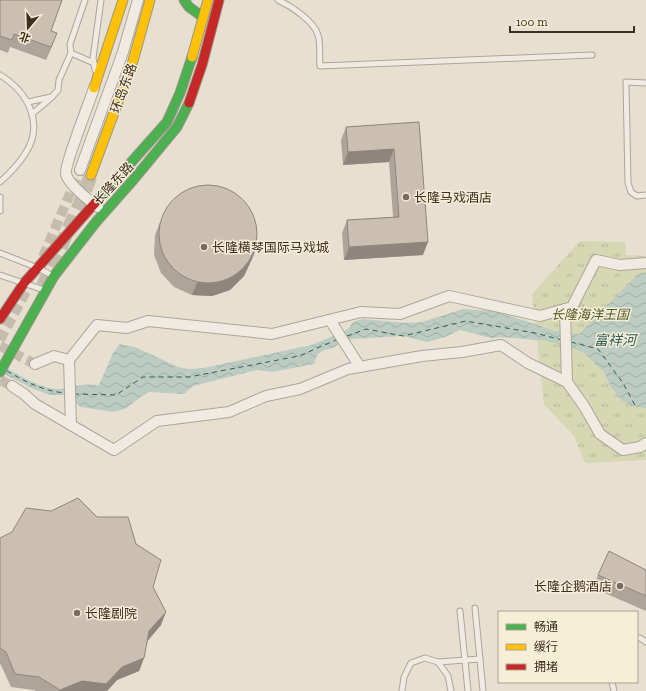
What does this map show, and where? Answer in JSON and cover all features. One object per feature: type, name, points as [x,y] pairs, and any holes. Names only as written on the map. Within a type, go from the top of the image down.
[{"type":"main road","points":[[94,88],[123,0]]},
{"type":"main road","name":"环岛东路","points":[[91,175],[132,61],[150,0]]},
{"type":"main road","points":[[184,0],[189,7],[203,17]]},
{"type":"main road","name":"长隆东路","points":[[0,319],[24,283],[167,122],[172,114],[187,73],[208,0]]},
{"type":"main road","name":"长隆东路","points":[[0,372],[54,276],[104,212],[134,179],[177,127],[182,118],[198,75],[219,0]]},
{"type":"main road","points":[[2,351],[6,361]]},
{"type":"street","name":"环岛东路","points":[[80,170],[122,52],[138,0]]},
{"type":"street","points":[[94,88],[66,169],[66,174],[68,179],[104,212]]},
{"type":"street","points":[[71,425],[69,360],[97,325],[127,328],[148,321],[272,334],[361,312],[400,314],[449,296],[540,316],[572,308],[596,260],[620,265],[646,263]]},
{"type":"street","points":[[565,309],[567,382]]},
{"type":"street","points":[[330,320],[360,367]]},
{"type":"street","points":[[12,386],[35,404],[114,450],[157,422],[229,412],[266,396],[300,389],[348,369],[422,356],[462,352],[501,345],[528,363],[567,382],[584,406],[600,434],[622,450],[640,447],[646,443]]},
{"type":"street","points":[[35,364],[54,356],[69,360]]},
{"type":"lane","points":[[32,114],[58,90],[59,80],[71,53],[70,44],[85,0]]},
{"type":"lane","points":[[94,88],[96,76],[94,63],[101,0]]},
{"type":"lane","points":[[278,0],[297,10],[309,21],[318,34],[320,66],[592,55]]},
{"type":"lane","points":[[71,53],[94,63]]},
{"type":"lane","points":[[0,75],[12,82],[28,102],[33,119],[32,137],[26,153],[13,170],[0,182]]},
{"type":"lane","points":[[646,83],[626,82],[628,183],[630,192],[637,196],[646,195]]},
{"type":"lane","points":[[28,102],[52,97]]},
{"type":"lane","points":[[0,197],[0,211]]},
{"type":"lane","points":[[0,254],[38,268],[54,276]]},
{"type":"lane","points":[[0,275],[45,290]]},
{"type":"lane","points":[[475,608],[483,691]]},
{"type":"lane","points":[[460,611],[468,691]]},
{"type":"lane","points":[[402,691],[404,677],[411,663],[426,658],[438,662],[480,659]]},
{"type":"lane","points":[[438,662],[448,676],[451,691]]},
{"type":"green space","name":"长隆海洋王国","points":[[580,241],[625,242],[626,255],[646,256],[646,460],[585,463],[574,436],[544,404],[532,294]]},
{"type":"water","name":"富祥河","points":[[646,272],[646,408],[636,407],[622,401],[611,387],[604,372],[584,353],[567,346],[546,341],[501,337],[491,338],[460,330],[445,337],[427,342],[403,336],[352,339],[341,342],[333,348],[324,350],[317,355],[314,364],[272,372],[257,370],[193,386],[184,394],[149,392],[125,409],[113,412],[81,407],[64,395],[50,395],[34,389],[0,372],[0,364],[34,383],[56,389],[85,385],[99,385],[113,353],[120,344],[135,347],[178,367],[189,369],[204,368],[311,345],[341,333],[349,328],[353,322],[363,319],[406,323],[422,322],[463,309],[493,311],[554,331],[579,334],[638,274]]},
{"type":"pier","points":[[403,336],[419,341],[419,343],[403,338],[366,341],[366,339]]},
{"type":"building","points":[[0,0],[62,0],[51,31],[57,33],[51,47],[14,34],[12,40],[0,36]]},
{"type":"building","name":"长隆马戏酒店","points":[[419,122],[428,242],[349,247],[347,220],[399,217],[394,149],[348,152],[346,127]]},
{"type":"building","name":"长隆横琴国际马戏城","points":[[208,185],[227,188],[243,199],[254,215],[257,234],[254,253],[243,269],[227,280],[208,283],[189,280],[173,269],[162,253],[159,234],[162,215],[173,199],[189,188]]},
{"type":"building","name":"长隆剧院","points":[[78,498],[97,517],[128,517],[136,544],[161,560],[153,587],[166,612],[149,631],[144,658],[122,667],[106,684],[82,681],[60,690],[39,677],[15,674],[6,652],[0,648],[0,538],[12,532],[26,508],[51,511]]},
{"type":"building","points":[[609,551],[646,570],[646,596],[598,575]]},
{"type":"ferry route","points":[[347,336],[366,329],[403,336],[466,321],[535,333],[562,340]]},
{"type":"ferry route","points":[[74,394],[116,395],[143,377],[189,377],[299,356],[336,340]]},
{"type":"ferry route","points":[[571,342],[598,349],[623,383],[636,407]]},
{"type":"ferry route","points":[[7,371],[35,385],[49,390],[65,393]]},
{"type":"tunnel","points":[[43,257],[80,170]]},
{"type":"tunnel","points":[[43,286],[91,175]]},
{"type":"tunnel","points":[[0,340],[30,284]]},
{"type":"tunnel","points":[[0,346],[35,364]]},
{"type":"tunnel","points":[[0,380],[12,386]]},
{"type":"traffic: fast","points":[[184,0],[189,7],[203,17]]},
{"type":"traffic: fast","points":[[95,203],[167,122],[180,93],[192,57]]},
{"type":"traffic: fast","points":[[0,372],[54,276],[96,222],[177,127],[189,103]]},
{"type":"traffic: slow","points":[[94,88],[123,0]]},
{"type":"traffic: slow","points":[[91,175],[133,61],[150,0]]},
{"type":"traffic: slow","points":[[192,57],[208,0]]},
{"type":"traffic: jam","points":[[189,103],[202,65],[219,0]]},
{"type":"traffic: jam","points":[[0,319],[24,283],[95,203]]},
{"type":"place","name":"长隆马戏酒店","points":[[406,197]]},
{"type":"place","name":"长隆横琴国际马戏城","points":[[204,247]]},
{"type":"place","name":"长隆企鹅酒店","points":[[620,586]]},
{"type":"place","name":"长隆剧院","points":[[77,613]]}]
